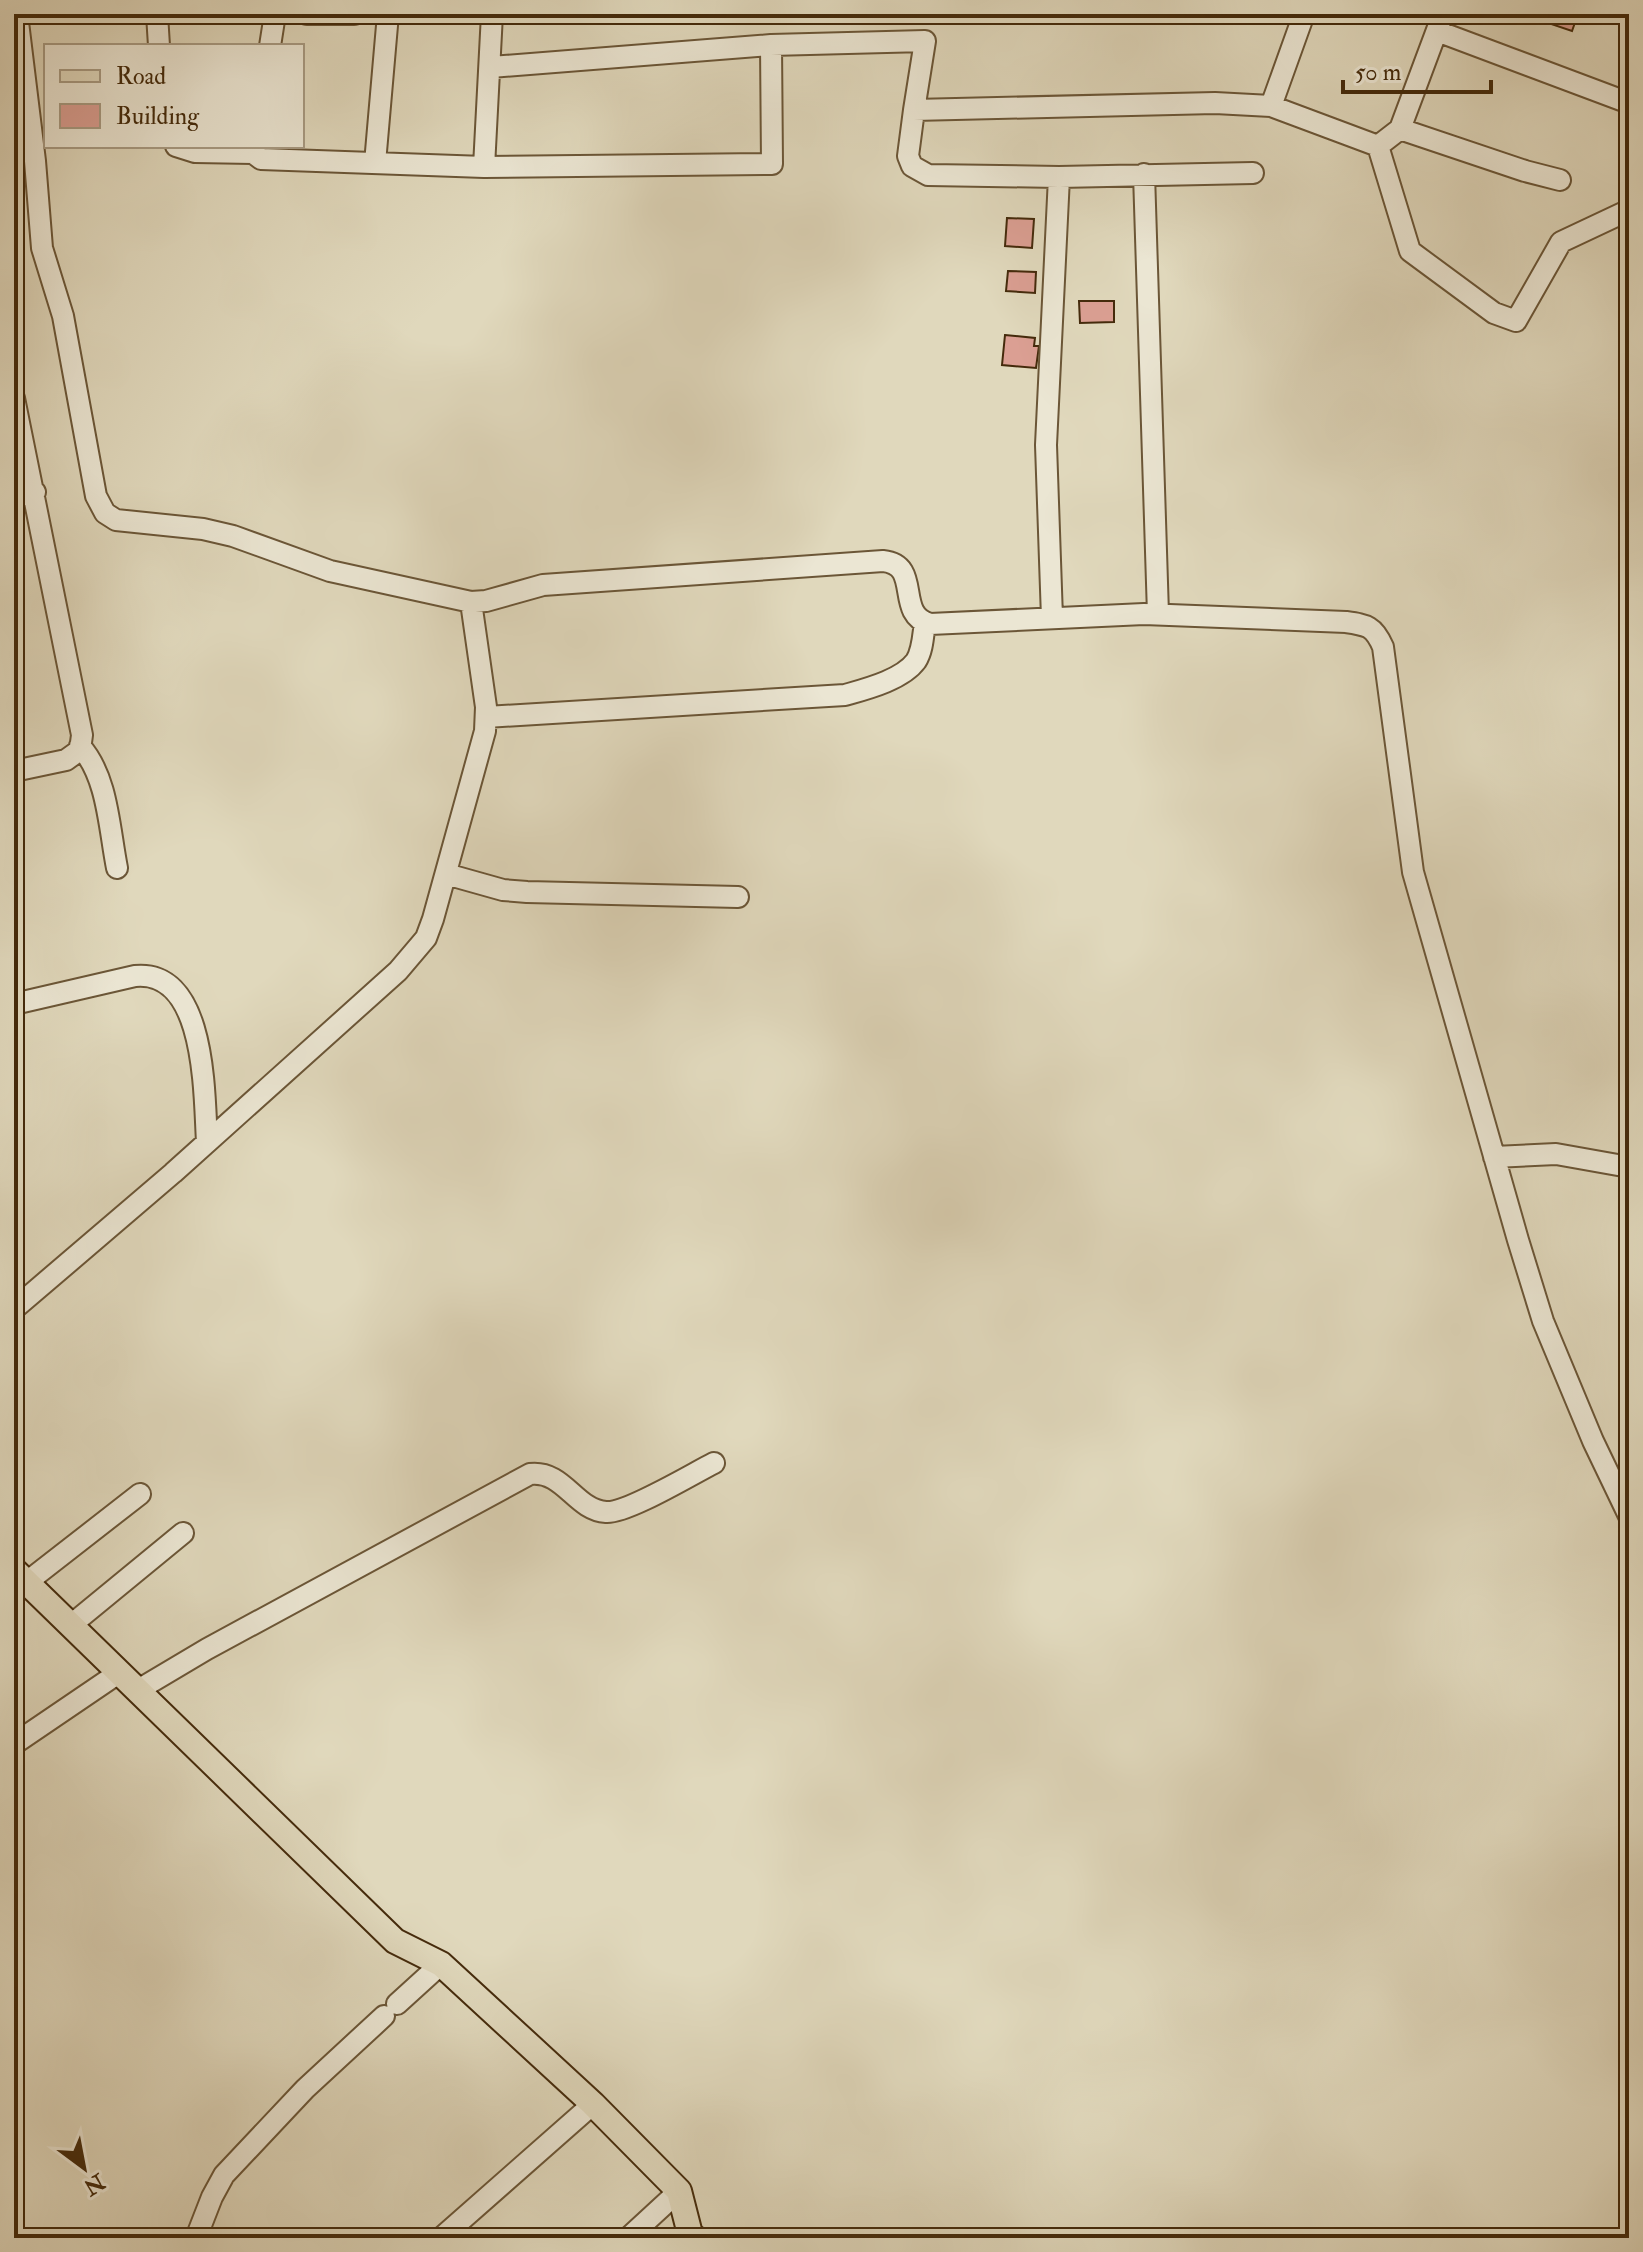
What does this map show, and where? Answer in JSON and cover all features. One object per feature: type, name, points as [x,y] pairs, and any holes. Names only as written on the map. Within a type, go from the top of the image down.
[{"type":"main road","points":[[20,1576],[395,1941],[441,1964],[593,2104],[679,2191],[690,2234],[695,2238]]},
{"type":"street","points":[[17,14],[42,248],[63,316],[100,506],[116,520],[203,529],[233,536],[330,571],[471,602],[486,601],[543,585],[883,561],[893,562],[901,568],[914,614],[925,622],[1158,614],[1346,622],[1365,625],[1377,632],[1383,647],[1413,872],[1494,1157],[1543,1321],[1593,1441],[1629,1516]]},
{"type":"street","points":[[157,14],[159,44]]},
{"type":"street","points":[[270,44],[275,14]]},
{"type":"street","points":[[307,14],[354,14]]},
{"type":"street","points":[[375,163],[388,14]]},
{"type":"street","points":[[484,167],[492,14]]},
{"type":"street","points":[[1271,106],[1304,14]]},
{"type":"street","points":[[1378,146],[1400,129],[1440,22],[1629,103]]},
{"type":"street","points":[[491,67],[771,45],[925,41],[908,156],[912,166],[920,172],[928,175],[1059,177],[1253,173]]},
{"type":"street","points":[[182,148],[195,152],[254,150],[261,159],[484,167],[772,164],[771,45]]},
{"type":"street","points":[[914,110],[1215,103],[1271,106],[1378,146]]},
{"type":"street","points":[[1400,129],[1560,180]]},
{"type":"street","points":[[1378,146],[1410,251],[1494,313],[1516,321],[1561,242],[1629,210]]},
{"type":"street","points":[[1144,174],[1158,614]]},
{"type":"street","points":[[1052,618],[1046,445],[1059,177]]},
{"type":"street","points":[[14,398],[82,735],[80,750],[66,760],[14,771]]},
{"type":"street","points":[[14,497],[35,492]]},
{"type":"street","points":[[14,1309],[207,1142],[416,953],[426,938],[480,756],[486,717],[471,602]]},
{"type":"street","points":[[486,717],[845,695],[880,683],[905,671],[915,662],[925,622]]},
{"type":"street","points":[[80,746],[91,758],[99,776],[117,868]]},
{"type":"street","points":[[446,874],[503,890],[527,892],[738,897]]},
{"type":"street","points":[[14,1004],[135,976],[151,974],[161,979],[174,991],[198,1035],[207,1142]]},
{"type":"street","points":[[1494,1157],[1556,1154],[1629,1167]]},
{"type":"street","points":[[138,1690],[207,1649],[530,1474],[549,1475],[591,1508],[613,1512],[714,1463]]},
{"type":"street","points":[[20,1576],[140,1494]]},
{"type":"street","points":[[71,1625],[183,1533]]},
{"type":"street","points":[[14,1744],[120,1672]]},
{"type":"street","points":[[196,2238],[224,2175],[305,2089],[441,1964]]},
{"type":"street","points":[[441,2238],[593,2104]]},
{"type":"street","points":[[628,2238],[679,2191]]},
{"type":"building","points":[[1548,14],[1578,14],[1572,31],[1545,22]]},
{"type":"building","points":[[1007,218],[1034,219],[1032,248],[1005,246]]},
{"type":"building","points":[[1008,271],[1036,272],[1035,293],[1006,291]]},
{"type":"building","points":[[1079,301],[1114,301],[1114,322],[1080,323]]},
{"type":"building","points":[[1005,335],[1035,338],[1034,346],[1039,346],[1036,368],[1002,365]]}]
